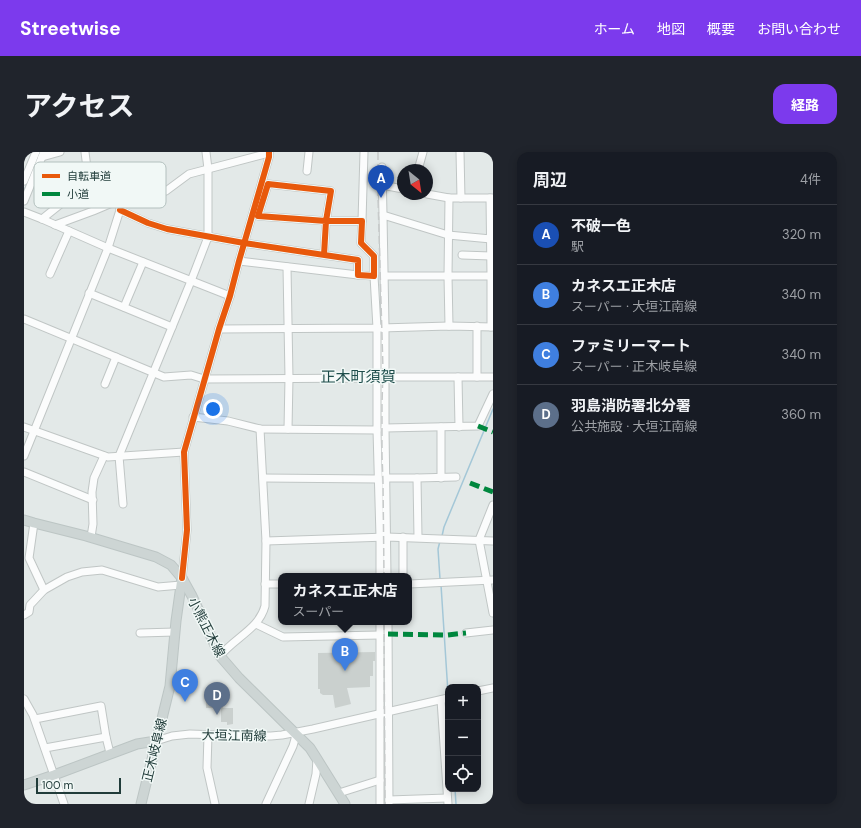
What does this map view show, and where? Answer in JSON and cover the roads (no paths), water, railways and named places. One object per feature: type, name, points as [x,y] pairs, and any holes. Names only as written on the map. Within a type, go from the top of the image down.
[{"type":"main road","name":"小熊正木線","points":[[24,520],[91,537],[156,557],[171,565],[192,596],[220,656],[239,678],[310,748],[318,758],[345,804]]},
{"type":"main road","name":"正木岐阜線","points":[[141,804],[170,686],[182,581]]},
{"type":"main road","name":"大垣江南線","points":[[24,785],[110,753],[137,744],[156,740]]},
{"type":"street","points":[[40,154],[60,152]]},
{"type":"street","points":[[86,152],[87,162]]},
{"type":"street","points":[[123,504],[119,456],[208,237],[208,169],[206,152]]},
{"type":"street","points":[[24,615],[29,612],[30,604],[44,590],[67,577],[82,572],[102,570],[158,587],[182,581],[187,530],[184,452],[204,379],[230,296],[269,152],[189,174],[166,191]]},
{"type":"street","points":[[307,171],[309,152]]},
{"type":"street","points":[[364,152],[361,243],[374,256],[377,328],[377,430],[382,478]]},
{"type":"street","points":[[420,164],[424,152]]},
{"type":"street","points":[[460,152],[461,198]]},
{"type":"street","points":[[24,181],[34,164]]},
{"type":"street","points":[[382,167],[385,276],[385,428],[382,478],[383,537],[387,573]]},
{"type":"street","points":[[24,201],[34,172]]},
{"type":"street","points":[[324,255],[326,221],[331,191],[268,184],[258,216],[326,221],[362,221]]},
{"type":"street","points":[[382,185],[397,188]]},
{"type":"street","points":[[219,329],[449,326],[492,327],[492,198],[449,198],[433,195]]},
{"type":"street","points":[[449,198],[449,326]]},
{"type":"street","points":[[42,219],[56,208]]},
{"type":"street","points":[[55,225],[100,208]]},
{"type":"street","points":[[24,456],[108,248],[120,210],[148,223],[167,229],[244,243],[358,260],[358,275]]},
{"type":"street","points":[[24,212],[108,248],[230,296]]},
{"type":"street","points":[[383,215],[448,235],[491,239]]},
{"type":"street","points":[[50,274],[68,231]]},
{"type":"street","points":[[462,255],[491,256]]},
{"type":"street","points":[[239,261],[374,276]]},
{"type":"street","points":[[124,307],[143,262]]},
{"type":"street","points":[[287,267],[289,378],[288,429]]},
{"type":"street","points":[[385,276],[491,276]]},
{"type":"street","points":[[89,293],[172,327]]},
{"type":"street","points":[[24,319],[164,377],[191,375],[204,379],[373,378]]},
{"type":"street","points":[[477,326],[477,377]]},
{"type":"street","points":[[105,384],[116,357]]},
{"type":"street","points":[[385,377],[493,377]]},
{"type":"street","points":[[458,377],[459,427]]},
{"type":"street","points":[[385,428],[478,426],[493,394]]},
{"type":"street","points":[[193,417],[228,421],[260,428],[377,430]]},
{"type":"street","points":[[24,427],[108,457],[184,452]]},
{"type":"street","points":[[441,427],[441,478]]},
{"type":"street","points":[[220,656],[256,624],[265,606],[266,541],[260,428]]},
{"type":"street","points":[[91,537],[94,524],[92,492],[94,478],[104,456]]},
{"type":"street","points":[[24,472],[92,500]]},
{"type":"street","points":[[263,478],[456,477]]},
{"type":"street","points":[[417,478],[418,537]]},
{"type":"street","points":[[493,505],[479,540],[490,580],[493,613]]},
{"type":"street","points":[[34,523],[29,558],[44,590]]},
{"type":"street","points":[[380,573],[383,537]]},
{"type":"street","points":[[266,541],[383,537],[493,540]]},
{"type":"street","points":[[403,537],[403,573]]},
{"type":"street","points":[[412,584],[490,580]]},
{"type":"street","points":[[265,584],[278,584]]},
{"type":"street","points":[[256,624],[283,637],[380,635]]},
{"type":"street","points":[[380,625],[390,802],[448,801],[444,699]]},
{"type":"street","points":[[380,804],[388,625]]},
{"type":"street","points":[[466,633],[493,630]]},
{"type":"street","points":[[140,633],[175,632]]},
{"type":"street","points":[[481,690],[493,688]]},
{"type":"street","points":[[24,699],[35,719],[64,804]]},
{"type":"street","name":"大垣江南線","points":[[156,740],[190,734],[271,736],[444,699]]},
{"type":"street","points":[[35,719],[101,706],[110,753]]},
{"type":"street","points":[[266,804],[293,746],[295,732]]},
{"type":"street","points":[[208,735],[207,768],[215,804]]},
{"type":"street","points":[[45,748],[106,737]]},
{"type":"street","points":[[309,804],[318,758]]},
{"type":"street","points":[[338,792],[380,780]]},
{"type":"waterway","points":[[36,162],[40,152]]},
{"type":"waterway","points":[[24,191],[34,167]]},
{"type":"waterway","points":[[442,536],[444,527],[493,409]]},
{"type":"waterway","points":[[440,541],[438,549],[440,579]]},
{"type":"waterway","points":[[441,585],[447,684]]},
{"type":"waterway","points":[[455,792],[456,804]]},
{"type":"railway","points":[[378,152],[383,370],[382,455],[384,573]]},
{"type":"railway","points":[[384,625],[385,804]]},
{"type":"place","name":"不破一色","points":[[381,198]]},
{"type":"place","name":"カネスエ正木店","points":[[345,671]]},
{"type":"place","name":"ファミリーマート","points":[[185,702]]},
{"type":"place","name":"羽島消防署北分署","points":[[217,715]]},
{"type":"district","name":"正木町須賀","points":[[358,377]]}]
